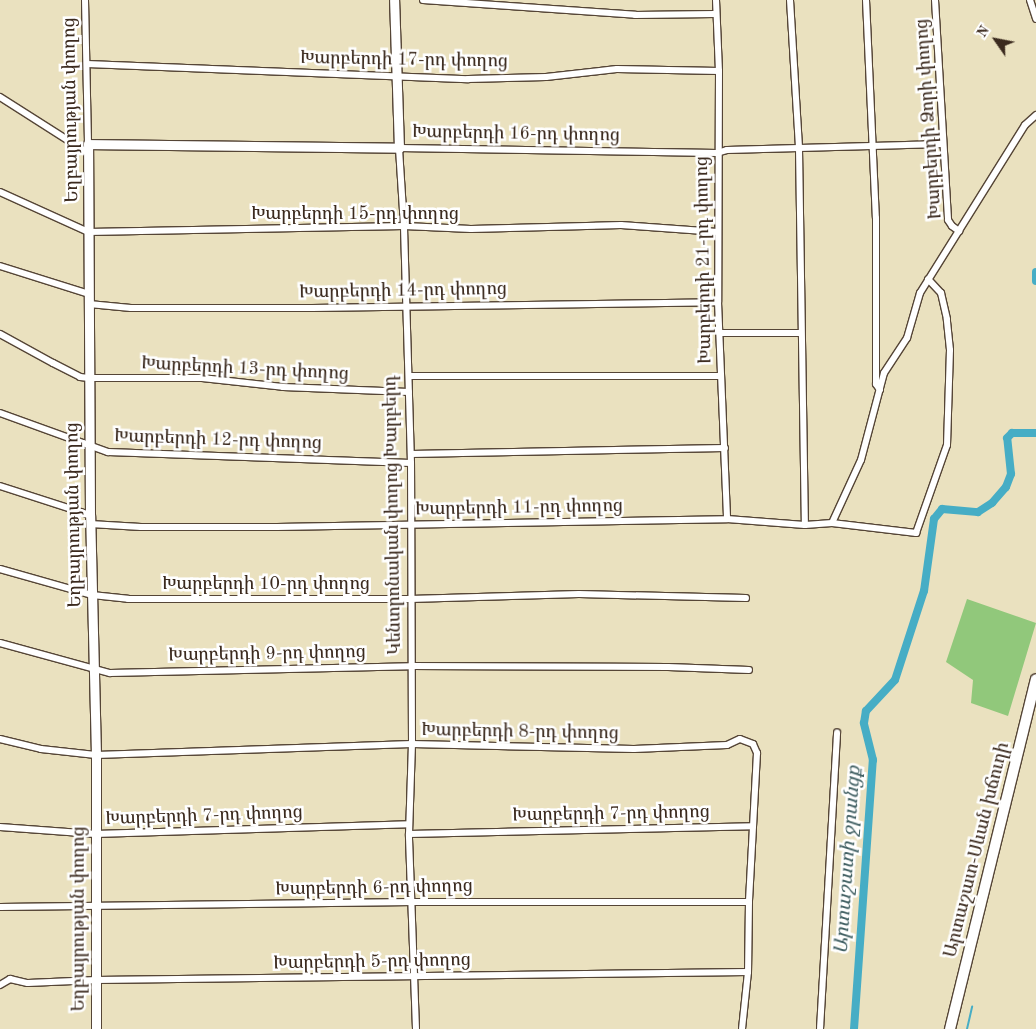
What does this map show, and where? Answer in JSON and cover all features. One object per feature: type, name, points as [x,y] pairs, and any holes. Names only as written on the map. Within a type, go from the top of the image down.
[{"type":"main road","name":"Արտաշատ-Սևան խճուղի","points":[[950,1029],[1036,680]]},
{"type":"street","name":"Եղբայրության փողոց","points":[[85,0],[88,148],[90,520],[96,755],[96,1029]]},
{"type":"street","name":"Կենտրոնական փողոց Խարբերդ","points":[[394,0],[399,148],[404,226],[411,454],[412,744],[409,824],[416,1029]]},
{"type":"street","points":[[423,0],[635,15],[716,14]]},
{"type":"street","name":"Խարբերդի 21-րդ փողոց","points":[[716,0],[719,70],[717,153],[718,302],[727,519]]},
{"type":"street","points":[[790,0],[799,149],[800,333],[805,525]]},
{"type":"street","points":[[866,0],[876,218],[876,384],[880,390]]},
{"type":"street","name":"Խարբերդի Ձորի փողոց","points":[[935,0],[948,220],[959,231]]},
{"type":"street","points":[[1030,0],[1036,19]]},
{"type":"street","name":"Խարբերդի 17-րդ փողոց","points":[[87,64],[468,79],[546,77],[618,70],[719,70]]},
{"type":"street","points":[[0,97],[88,148]]},
{"type":"street","points":[[832,523],[861,460],[884,374],[907,338],[920,293],[1024,125],[1036,115]]},
{"type":"street","name":"Խարբերդի 16-րդ փողոց","points":[[88,148],[399,148],[717,153],[726,150],[943,144]]},
{"type":"street","name":"Խարբերդի 15-րդ փողոց","points":[[0,192],[88,232],[404,226],[471,229],[621,225],[718,232]]},
{"type":"street","points":[[0,266],[89,294]]},
{"type":"street","name":"Խարբերդի 11-րդ փողոց","points":[[0,486],[90,520],[160,527],[412,525],[727,519],[805,525],[832,523],[916,533],[932,493],[947,446],[950,350],[947,319],[941,293],[928,279]]},
{"type":"street","name":"Խարբերդի 14-րդ փողոց","points":[[89,304],[131,308],[718,302]]},
{"type":"street","points":[[720,334],[800,333]]},
{"type":"street","name":"Խարբերդի 13-րդ փողոց","points":[[0,334],[53,363],[80,376],[89,378],[202,378],[283,387],[409,392]]},
{"type":"street","points":[[408,376],[721,376]]},
{"type":"street","name":"Խարբերդի 12-րդ փողոց","points":[[0,413],[108,452],[411,463]]},
{"type":"street","points":[[411,454],[725,448]]},
{"type":"street","name":"Խարբերդի 10-րդ փողոց","points":[[0,569],[92,595],[128,599],[410,599],[579,594],[746,598]]},
{"type":"street","name":"Խարբերդի 9-րդ փողոց","points":[[0,643],[110,673],[411,666],[658,667],[749,670]]},
{"type":"street","points":[[820,1029],[836,732]]},
{"type":"street","name":"Խարբերդի 8-րդ փողոց","points":[[0,739],[41,749],[96,755],[412,744],[634,750],[727,744],[740,739],[753,744],[757,753],[748,902],[748,972],[742,1029]]},
{"type":"street","name":"Խարբերդի 7-րդ փողոց","points":[[0,827],[95,834],[409,824]]},
{"type":"street","name":"Խարբերդի 7-րդ փողոց","points":[[410,834],[753,826]]},
{"type":"street","name":"Խարբերդի 6-րդ փողոց","points":[[0,907],[413,902],[748,902]]},
{"type":"street","name":"Խարբերդի 5-րդ փողոց","points":[[0,985],[10,979],[28,983],[96,980],[748,972]]},
{"type":"green space","points":[[967,599],[1036,623],[1008,716],[971,703],[973,680],[946,662]]},
{"type":"waterway","name":"Արտաշատի ջրանցք","points":[[1036,272],[1036,281]]},
{"type":"waterway","name":"Արտաշատի ջրանցք","points":[[854,1029],[873,760],[864,723],[866,711],[895,680],[924,591],[934,519],[942,509],[978,512],[992,503],[1006,487],[1011,474],[1007,438],[1012,433],[1036,433]]},
{"type":"waterway","points":[[967,1029],[972,1007]]}]
